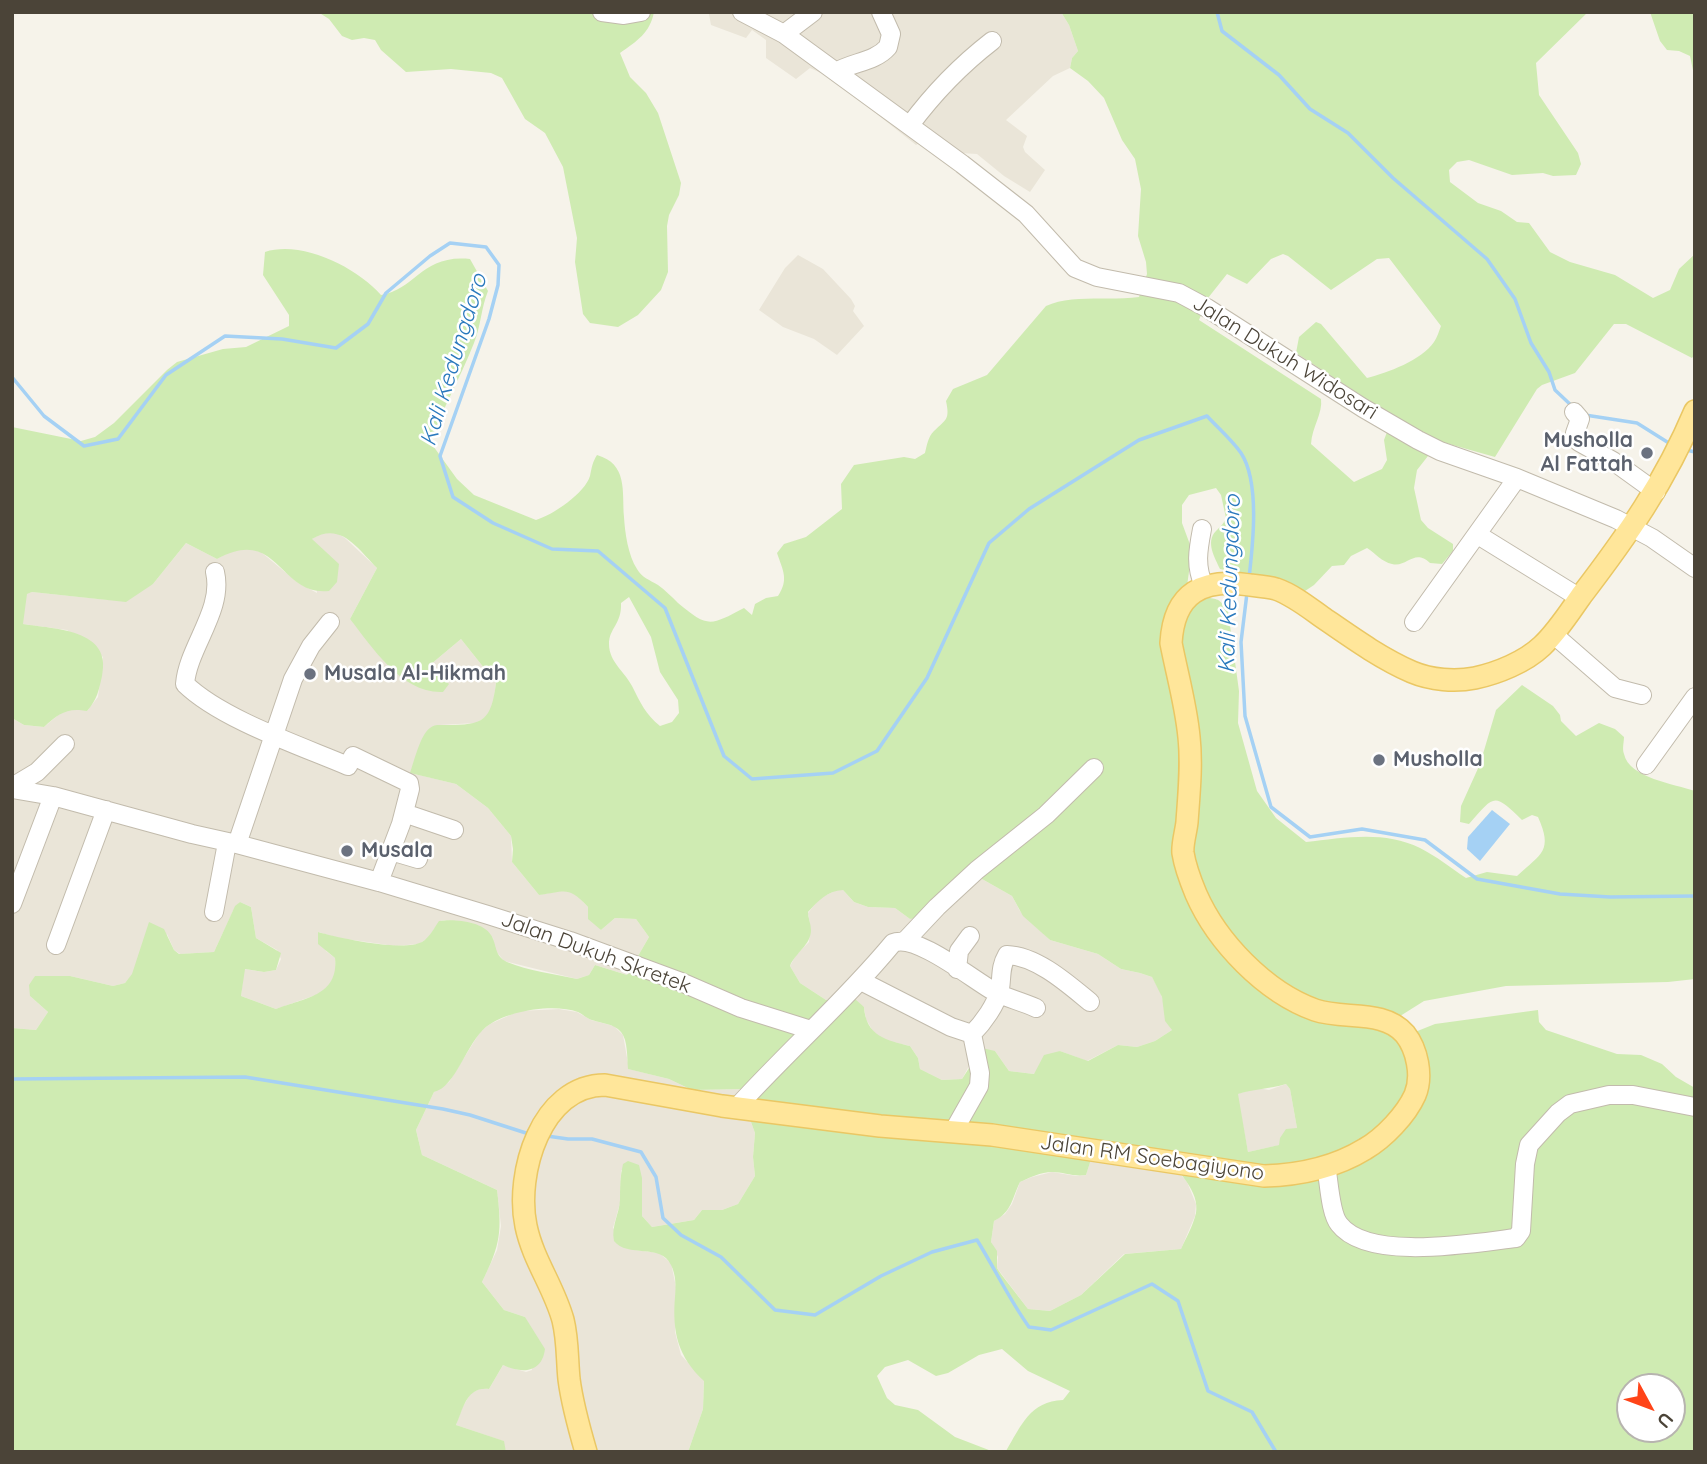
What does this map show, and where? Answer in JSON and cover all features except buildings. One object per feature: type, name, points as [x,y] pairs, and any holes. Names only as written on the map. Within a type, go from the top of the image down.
[{"type":"main road","points":[[1203,586],[1236,583],[1276,589],[1415,674],[1436,679],[1476,678],[1506,668],[1525,659],[1553,634],[1633,527],[1673,461],[1695,411]]},
{"type":"main road","name":"Jalan RM Soebagiyono","points":[[586,1452],[569,1379],[568,1341],[562,1318],[534,1255],[525,1223],[527,1171],[538,1135],[558,1104],[568,1096],[592,1085],[880,1126],[992,1135],[1264,1175],[1297,1175],[1326,1166],[1367,1149],[1395,1124],[1416,1094],[1416,1053],[1406,1035],[1391,1022],[1316,1010],[1280,991],[1248,967],[1219,934],[1196,894],[1183,852],[1189,778],[1189,737],[1171,643],[1181,604],[1191,593],[1203,586]]},
{"type":"street","points":[[602,12],[624,15],[641,12]]},
{"type":"street","name":"Jalan Dukuh Widosari","points":[[742,12],[784,34],[1026,214],[1070,264],[1083,272],[1179,293],[1208,308],[1363,408],[1418,440],[1440,451],[1579,502],[1633,527],[1695,568]]},
{"type":"street","points":[[784,34],[813,12]]},
{"type":"street","points":[[836,72],[846,66],[876,57],[888,47],[891,34],[881,12]]},
{"type":"street","points":[[909,125],[964,64],[992,41]]},
{"type":"street","points":[[1574,412],[1580,419],[1575,433],[1578,442],[1613,461],[1656,492]]},
{"type":"street","points":[[1413,621],[1517,478]]},
{"type":"street","points":[[1202,529],[1197,558],[1203,586]]},
{"type":"street","points":[[1478,535],[1580,598]]},
{"type":"street","points":[[215,572],[219,586],[190,661],[185,684],[199,696],[274,734],[348,766],[353,756],[409,783],[404,813],[379,882]]},
{"type":"street","points":[[214,912],[232,843],[293,679],[311,646],[330,622]]},
{"type":"street","points":[[1553,634],[1615,688],[1642,695]]},
{"type":"street","points":[[1646,765],[1695,697]]},
{"type":"street","points":[[12,788],[37,772],[65,744]]},
{"type":"street","points":[[905,941],[937,906],[1046,815],[1094,768]]},
{"type":"street","name":"Jalan Dukuh Skretek","points":[[12,788],[53,796],[379,882],[570,942],[681,982],[741,1008],[811,1030]]},
{"type":"street","points":[[12,904],[53,796]]},
{"type":"street","points":[[56,945],[106,810]]},
{"type":"street","points":[[404,813],[454,830]]},
{"type":"street","points":[[391,851],[418,859]]},
{"type":"street","points":[[957,969],[958,951],[970,936]]},
{"type":"street","points":[[738,1106],[861,981],[893,943],[905,941],[933,953],[998,993],[1036,1008]]},
{"type":"street","points":[[972,1034],[981,1024],[998,993],[1007,955],[1013,955],[1050,972],[1090,1002]]},
{"type":"street","points":[[861,981],[951,1027],[972,1034]]},
{"type":"street","points":[[953,1132],[979,1086],[981,1073],[972,1034]]},
{"type":"street","points":[[1326,1166],[1337,1222],[1349,1234],[1367,1244],[1390,1247],[1467,1244],[1516,1238],[1521,1231],[1525,1164],[1529,1144],[1570,1104],[1609,1095],[1633,1095],[1695,1107]]},
{"type":"shaded area","points":[[700,12],[1061,12],[1069,25],[1078,51],[1072,58],[1070,68],[1053,76],[1006,120],[1027,136],[1023,147],[1025,152],[1045,170],[1030,192],[1004,176],[977,154],[960,153],[934,134],[916,145],[830,77],[810,68],[796,79],[766,58],[766,40],[752,30],[746,38],[711,25],[709,14]]},
{"type":"shaded area","points":[[798,255],[823,269],[851,299],[855,306],[853,311],[864,326],[837,355],[814,339],[783,327],[759,310],[785,268]]},
{"type":"shaded area","points":[[323,532],[335,532],[345,538],[377,568],[350,619],[430,665],[461,639],[496,683],[493,706],[487,716],[476,723],[440,725],[411,773],[456,784],[488,808],[511,836],[512,862],[539,895],[564,890],[576,894],[588,907],[601,930],[615,918],[636,919],[649,937],[627,975],[595,965],[589,975],[577,979],[504,961],[495,950],[493,938],[445,920],[440,921],[428,938],[419,944],[395,946],[339,938],[318,932],[326,951],[335,958],[333,981],[316,995],[276,1009],[241,996],[244,969],[264,972],[276,970],[281,959],[277,950],[256,938],[251,907],[240,902],[214,952],[180,954],[174,950],[167,934],[125,983],[113,986],[70,976],[35,976],[30,996],[48,1012],[36,1030],[12,1028],[12,718],[24,725],[44,727],[63,711],[87,711],[98,697],[103,657],[67,630],[22,624],[26,594],[32,592],[109,600],[153,584],[186,543],[217,559],[235,549],[261,552],[297,582],[317,593],[312,539]]},
{"type":"shaded area","points":[[982,879],[1012,896],[1020,911],[1050,940],[1098,954],[1121,969],[1152,977],[1160,991],[1172,1030],[1155,1041],[1137,1047],[1118,1045],[1087,1061],[1060,1051],[1034,1074],[1009,1071],[995,1051],[969,1066],[962,1079],[942,1080],[920,1069],[918,1058],[910,1046],[875,1035],[866,1019],[864,1007],[826,1000],[800,983],[790,966],[796,955],[809,942],[808,913],[820,898],[837,890],[843,890],[854,902],[868,907],[895,908],[910,919],[953,882]]},
{"type":"shaded area","points":[[559,1009],[577,1012],[591,1020],[614,1026],[623,1035],[629,1069],[669,1079],[692,1090],[745,1089],[755,1133],[755,1176],[738,1204],[722,1210],[702,1210],[694,1220],[652,1227],[642,1216],[642,1178],[621,1170],[620,1203],[613,1228],[635,1250],[659,1253],[671,1263],[676,1287],[675,1332],[681,1355],[704,1380],[703,1409],[688,1452],[506,1452],[503,1441],[456,1425],[471,1393],[483,1388],[489,1389],[503,1365],[526,1372],[532,1370],[525,1317],[504,1310],[482,1282],[497,1250],[501,1226],[497,1190],[422,1155],[416,1130],[434,1092],[449,1082],[480,1032],[490,1024],[519,1011]]},
{"type":"shaded area","points":[[1286,1084],[1290,1089],[1297,1128],[1280,1145],[1248,1152],[1237,1094],[1257,1088],[1269,1090]]},
{"type":"shaded area","points":[[1096,1144],[1166,1156],[1187,1182],[1196,1204],[1195,1216],[1181,1249],[1124,1254],[1081,1295],[1050,1311],[1028,1309],[997,1268],[998,1257],[991,1242],[994,1221],[1005,1214],[1012,1204],[1020,1182],[1052,1172],[1086,1175]]},
{"type":"green space","points":[[318,12],[654,12],[646,31],[620,53],[630,77],[646,93],[658,113],[681,183],[679,195],[669,215],[668,272],[661,290],[638,315],[618,327],[590,323],[583,314],[575,262],[577,238],[563,167],[545,133],[525,119],[502,78],[491,73],[451,69],[406,72],[381,50],[375,40],[352,40],[342,36],[329,19]]},
{"type":"green space","points":[[1061,12],[1588,12],[1536,63],[1539,95],[1578,153],[1581,164],[1576,175],[1512,175],[1469,160],[1457,162],[1449,170],[1450,182],[1478,203],[1501,211],[1517,222],[1529,223],[1550,252],[1570,262],[1615,275],[1653,298],[1670,290],[1679,269],[1695,254],[1695,354],[1692,358],[1626,324],[1614,324],[1575,373],[1537,389],[1495,457],[1435,440],[1428,456],[1417,470],[1414,488],[1421,520],[1428,528],[1453,544],[1453,551],[1442,564],[1430,563],[1419,557],[1392,564],[1367,548],[1351,556],[1344,565],[1332,566],[1302,593],[1259,578],[1220,569],[1211,540],[1226,518],[1221,495],[1216,488],[1189,495],[1182,505],[1182,523],[1192,550],[1187,586],[1203,596],[1219,601],[1228,611],[1239,691],[1238,723],[1257,791],[1276,818],[1306,842],[1363,837],[1392,839],[1420,848],[1466,878],[1487,872],[1517,876],[1543,851],[1545,837],[1538,817],[1532,815],[1522,820],[1505,805],[1494,801],[1484,807],[1469,824],[1460,822],[1461,806],[1480,764],[1496,710],[1522,685],[1553,706],[1561,721],[1576,736],[1599,723],[1615,729],[1624,737],[1624,754],[1634,769],[1654,779],[1695,791],[1695,979],[1506,986],[1424,1001],[1397,1018],[1415,1032],[1435,1024],[1538,1010],[1539,1022],[1546,1030],[1617,1054],[1641,1055],[1662,1064],[1676,1077],[1695,1088],[1695,1452],[1001,1452],[1006,1451],[1034,1410],[1052,1401],[1063,1400],[1070,1391],[1028,1371],[1002,1349],[979,1355],[948,1373],[936,1376],[908,1360],[885,1367],[877,1376],[887,1398],[895,1405],[918,1410],[955,1437],[994,1452],[688,1452],[703,1409],[704,1381],[688,1363],[676,1333],[675,1281],[671,1265],[660,1254],[627,1249],[614,1241],[621,1173],[623,1164],[628,1161],[639,1165],[642,1178],[642,1216],[652,1227],[694,1220],[702,1210],[722,1210],[738,1204],[755,1176],[755,1133],[746,1089],[692,1090],[669,1079],[628,1069],[625,1040],[618,1029],[578,1012],[556,1008],[517,1013],[486,1027],[449,1082],[434,1092],[416,1130],[422,1155],[497,1190],[498,1237],[482,1282],[504,1310],[525,1317],[545,1349],[540,1363],[530,1369],[517,1370],[503,1365],[489,1389],[475,1391],[463,1406],[456,1425],[504,1441],[506,1452],[12,1452],[12,1028],[36,1030],[48,1012],[30,996],[29,985],[35,976],[70,976],[113,986],[125,983],[132,974],[149,922],[164,929],[174,950],[179,954],[214,952],[235,906],[240,902],[251,907],[256,938],[281,953],[276,970],[264,972],[245,969],[241,996],[276,1009],[318,994],[331,980],[335,971],[335,958],[318,944],[318,932],[371,943],[413,945],[425,940],[439,921],[467,922],[487,930],[500,957],[507,962],[577,979],[589,975],[595,965],[627,975],[649,937],[636,919],[615,918],[601,930],[588,919],[588,907],[571,893],[539,895],[512,862],[511,836],[488,808],[456,784],[410,773],[426,731],[435,725],[469,724],[483,718],[491,706],[496,683],[461,639],[430,665],[449,684],[443,692],[428,691],[414,685],[389,667],[350,619],[377,568],[356,546],[340,535],[322,534],[312,539],[339,564],[337,582],[329,591],[312,590],[299,584],[278,565],[254,550],[238,551],[217,559],[186,543],[153,584],[126,602],[32,592],[27,594],[23,624],[65,630],[90,640],[99,649],[103,660],[102,676],[99,690],[87,711],[63,713],[44,727],[24,725],[12,718],[12,427],[81,441],[95,437],[114,423],[177,362],[223,349],[246,347],[289,326],[289,315],[263,275],[265,252],[295,250],[328,258],[358,275],[381,295],[403,287],[441,262],[470,259],[488,291],[474,343],[431,443],[457,479],[474,495],[536,520],[559,508],[582,489],[587,483],[597,455],[607,459],[619,472],[628,544],[631,557],[641,575],[703,620],[716,621],[744,608],[752,615],[755,604],[778,596],[781,590],[784,575],[777,553],[784,544],[806,537],[842,509],[841,484],[854,465],[904,457],[915,459],[925,453],[930,436],[946,419],[946,401],[953,389],[987,375],[1046,306],[1067,300],[1139,297],[1147,274],[1138,236],[1141,189],[1135,159],[1122,140],[1104,98],[1088,81],[1070,68],[1072,58],[1078,51],[1069,25]],"holes":[[[1283,254],[1331,290],[1377,259],[1389,258],[1441,326],[1434,342],[1421,355],[1394,369],[1367,378],[1321,324],[1316,322],[1299,337],[1296,353],[1393,416],[1384,440],[1387,460],[1382,469],[1354,482],[1311,444],[1321,399],[1199,320],[1208,298],[1227,274],[1247,284],[1271,259]],[[629,597],[651,637],[660,672],[678,700],[679,713],[672,722],[660,726],[651,717],[612,656],[609,644],[618,621],[621,603]],[[982,879],[1012,896],[1023,916],[1050,940],[1098,954],[1121,969],[1152,977],[1162,997],[1165,1021],[1172,1030],[1155,1041],[1137,1047],[1118,1045],[1088,1061],[1060,1051],[1044,1055],[1034,1074],[1009,1071],[995,1051],[982,1048],[962,1079],[942,1080],[920,1069],[918,1058],[910,1046],[885,1039],[873,1031],[864,1007],[846,991],[832,1000],[826,1000],[800,983],[790,966],[810,935],[808,912],[819,900],[832,892],[843,890],[854,902],[868,907],[895,908],[910,919],[924,916],[953,882]],[[1286,1084],[1290,1089],[1297,1128],[1286,1129],[1279,1145],[1248,1152],[1238,1094]],[[1096,1144],[1166,1156],[1187,1182],[1195,1197],[1196,1213],[1191,1227],[1181,1249],[1125,1254],[1081,1295],[1050,1311],[1028,1309],[997,1268],[997,1251],[991,1242],[994,1221],[1008,1209],[1020,1182],[1048,1172],[1086,1175]]]},
{"type":"green space","points":[[1650,12],[1695,12],[1695,80],[1690,56],[1667,50],[1660,41]]},
{"type":"water","points":[[1492,810],[1510,824],[1480,861],[1467,849],[1468,837]]},
{"type":"waterway","points":[[1217,12],[1222,31],[1279,75],[1310,109],[1348,133],[1393,178],[1487,259],[1515,299],[1531,343],[1549,372],[1555,390],[1573,407]]},
{"type":"waterway","name":"Kali Kedungdoro","points":[[12,377],[44,416],[84,446],[118,439],[166,375],[225,336],[282,339],[336,348],[368,324],[386,293],[430,256],[450,243],[486,247],[499,265],[498,285],[489,319],[440,456],[453,497],[493,523],[552,549],[598,551],[665,608],[724,756],[752,779],[833,773],[877,751],[927,678],[989,543],[1029,509],[1139,440],[1207,416],[1241,453],[1247,465],[1253,496],[1249,578]]},
{"type":"waterway","points":[[1585,415],[1637,423],[1672,445]]},
{"type":"waterway","points":[[1686,450],[1695,452]]},
{"type":"waterway","name":"Kali Kedungdoro","points":[[1247,593],[1241,642],[1245,716],[1271,807],[1310,837],[1362,829],[1425,840],[1477,879],[1560,894],[1610,897],[1695,896]]},
{"type":"waterway","points":[[12,1079],[245,1077],[443,1109],[529,1134]]},
{"type":"waterway","points":[[547,1136],[592,1139],[641,1152],[656,1177],[663,1218],[681,1235],[721,1257],[775,1310],[815,1315],[881,1276],[932,1252],[977,1240],[1029,1327],[1051,1330],[1152,1284],[1178,1301],[1208,1391],[1252,1412],[1276,1452]]},
{"type":"place","name":"Musholla Al Fattah","points":[[1647,453]]},
{"type":"place","name":"Musala Al-Hikmah","points":[[310,674]]},
{"type":"place","name":"Musholla","points":[[1379,760]]},
{"type":"place","name":"Musala","points":[[347,851]]}]
